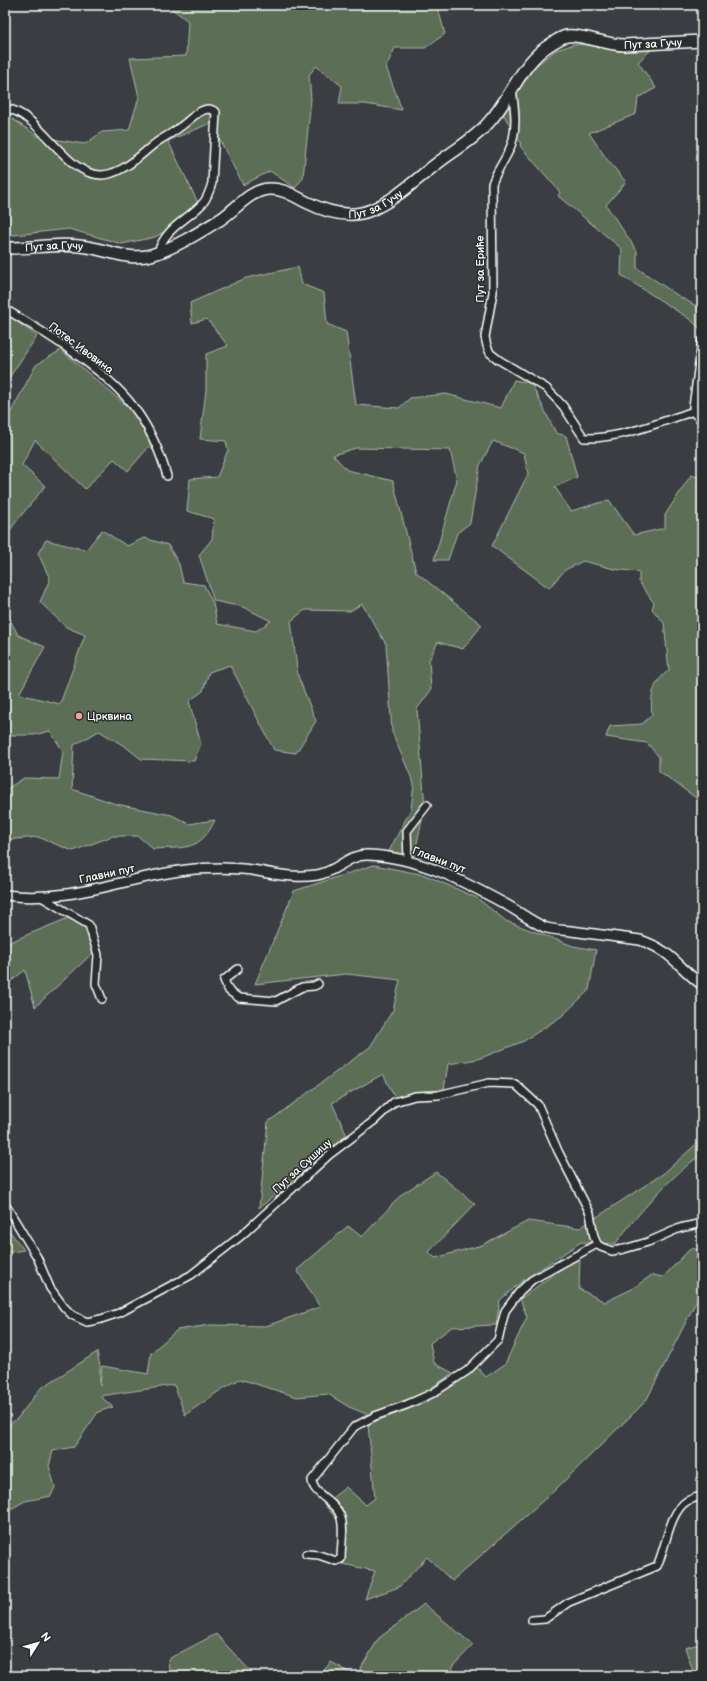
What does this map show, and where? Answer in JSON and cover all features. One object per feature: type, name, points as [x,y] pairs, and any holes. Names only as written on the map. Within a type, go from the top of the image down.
[{"type":"main road","name":"Пут за Гучу","points":[[5,248],[73,245],[139,257],[158,252],[212,224],[254,194],[265,189],[276,188],[328,211],[352,214],[369,211],[401,193],[479,132],[492,118],[533,57],[552,43],[567,36],[612,45],[702,41]]},
{"type":"street","name":"Пут за Ериће","points":[[512,88],[515,113],[514,138],[496,172],[492,184],[493,292],[485,338],[490,353],[546,388],[563,406],[584,438],[598,438],[644,427],[694,411]]},
{"type":"street","points":[[5,108],[13,109],[24,116],[66,156],[84,170],[98,176],[122,170],[158,141],[178,129],[198,113],[207,109],[216,112],[212,183],[209,194],[204,202],[162,239],[158,252]]},
{"type":"street","name":"Потес Ивовина","points":[[5,309],[87,363],[132,405],[151,434],[161,453],[167,476]]},
{"type":"street","points":[[702,341],[694,390],[693,407],[694,411],[702,421]]},
{"type":"street","points":[[408,860],[407,831],[427,806]]},
{"type":"street","name":"Главни пут","points":[[5,895],[43,898],[112,886],[178,871],[238,868],[298,877],[327,873],[359,855],[408,860],[436,869],[478,889],[546,927],[640,940],[650,944],[669,953],[691,977],[702,985]]},
{"type":"street","points":[[43,898],[89,925],[98,955],[96,984],[102,999]]},
{"type":"street","points":[[238,969],[224,980],[230,991],[239,998],[276,1001],[302,987],[318,984]]},
{"type":"street","name":"Пут за Сушицу","points":[[5,1204],[37,1257],[50,1288],[64,1308],[72,1315],[87,1322],[101,1319],[126,1310],[191,1275],[242,1235],[329,1155],[375,1120],[394,1102],[416,1096],[438,1095],[489,1083],[515,1084],[538,1105],[558,1151],[590,1213],[597,1244]]},
{"type":"street","points":[[306,1554],[319,1555],[336,1561],[341,1560],[340,1515],[333,1504],[314,1488],[312,1480],[346,1434],[364,1421],[420,1400],[445,1386],[466,1371],[498,1340],[505,1311],[520,1291],[532,1280],[597,1244],[605,1250],[624,1249],[648,1242],[680,1228],[702,1223]]},
{"type":"street","points":[[532,1620],[545,1619],[569,1602],[644,1573],[657,1566],[663,1554],[675,1513],[687,1501],[702,1496]]},
{"type":"green space","points":[[167,5],[437,5],[445,34],[425,48],[395,48],[386,67],[402,110],[365,104],[339,104],[342,86],[316,66],[309,75],[311,99],[303,178],[295,188],[270,171],[243,185],[211,123],[168,141],[202,211],[155,237],[122,244],[69,229],[5,236],[5,114],[39,137],[85,144],[102,132],[129,130],[139,97],[130,58],[186,56],[188,21]]},
{"type":"green space","points":[[575,44],[651,50],[638,62],[656,88],[638,98],[636,114],[589,133],[606,158],[626,182],[606,205],[637,251],[637,268],[680,297],[702,309],[700,329],[691,320],[621,275],[622,249],[558,196],[560,192],[520,146],[521,143],[503,114],[534,67],[556,50]]},
{"type":"green space","points":[[298,267],[302,284],[324,293],[327,324],[346,332],[356,405],[399,408],[410,398],[446,394],[501,408],[514,380],[531,383],[556,433],[566,436],[577,477],[555,487],[571,511],[609,500],[634,535],[665,528],[665,515],[691,475],[702,478],[702,800],[700,801],[659,771],[659,757],[647,743],[606,737],[610,726],[642,724],[652,715],[652,695],[659,680],[669,670],[664,623],[652,609],[654,603],[639,582],[639,572],[614,569],[583,561],[565,570],[549,588],[492,546],[528,474],[524,453],[493,441],[480,465],[470,523],[457,533],[448,560],[434,560],[457,480],[450,450],[356,448],[333,455],[347,470],[393,481],[416,572],[482,625],[463,649],[438,642],[429,660],[431,690],[417,709],[425,807],[414,856],[387,855],[411,809],[414,784],[392,732],[386,644],[362,604],[350,611],[305,610],[291,621],[298,676],[316,721],[296,753],[274,750],[230,665],[209,672],[203,691],[189,701],[201,744],[194,761],[141,759],[126,747],[99,731],[74,745],[72,789],[116,804],[172,815],[189,824],[215,820],[203,838],[197,843],[183,847],[153,849],[138,836],[113,836],[73,851],[38,837],[5,840],[5,790],[24,778],[59,779],[63,751],[50,731],[34,735],[5,735],[5,610],[18,635],[45,647],[19,694],[60,704],[85,635],[66,627],[40,602],[50,579],[38,553],[46,540],[86,550],[102,530],[127,546],[144,538],[168,545],[179,564],[183,582],[204,585],[213,603],[217,624],[256,631],[271,621],[243,607],[214,601],[199,555],[212,539],[214,519],[187,511],[190,479],[217,477],[228,450],[226,441],[200,439],[206,390],[206,354],[228,346],[207,319],[192,323],[190,303],[246,278]]},
{"type":"green space","points":[[5,313],[37,336],[7,381],[5,381]]},
{"type":"green space","points":[[61,350],[135,413],[153,442],[128,471],[114,459],[85,489],[35,440],[22,465],[45,486],[5,539],[5,423],[36,365]]},
{"type":"green space","points":[[374,865],[425,875],[477,898],[506,921],[573,946],[596,950],[589,990],[562,1016],[524,1041],[478,1059],[448,1064],[443,1096],[396,1100],[383,1074],[332,1103],[347,1136],[259,1208],[268,1122],[370,1047],[393,1010],[400,980],[346,974],[255,984],[294,891]]},
{"type":"green space","points":[[73,916],[89,925],[96,950],[35,1007],[25,970],[5,986],[5,944]]},
{"type":"green space","points":[[702,1139],[702,1154],[666,1185],[615,1244],[581,1242],[521,1282],[500,1300],[496,1325],[452,1327],[430,1343],[434,1363],[453,1373],[425,1392],[369,1415],[349,1407],[328,1394],[297,1397],[240,1379],[222,1389],[185,1415],[174,1385],[100,1396],[113,1407],[98,1412],[74,1447],[53,1451],[49,1466],[55,1487],[51,1496],[25,1501],[9,1510],[5,1521],[5,1427],[17,1419],[40,1389],[97,1352],[100,1366],[100,1386],[102,1366],[148,1374],[151,1353],[177,1330],[210,1325],[266,1326],[320,1307],[297,1270],[348,1226],[362,1237],[402,1194],[436,1172],[475,1204],[429,1252],[435,1258],[482,1245],[528,1221],[580,1228],[664,1173]]},
{"type":"green space","points":[[5,1225],[24,1250],[5,1253]]},
{"type":"green space","points":[[691,1248],[702,1251],[702,1290],[646,1401],[556,1489],[452,1581],[427,1557],[399,1587],[365,1599],[375,1571],[343,1564],[344,1528],[324,1504],[346,1487],[366,1505],[375,1498],[368,1424],[428,1402],[475,1365],[486,1377],[505,1364],[527,1317],[520,1299],[580,1255],[579,1289],[605,1302],[632,1289],[652,1275],[663,1277]]},
{"type":"green space","points":[[424,1604],[473,1645],[452,1667],[456,1676],[356,1676],[379,1638]]},
{"type":"green space","points":[[216,1634],[254,1675],[165,1676],[169,1670],[168,1659]]},
{"type":"green space","points":[[702,1643],[702,1676],[695,1676],[685,1648]]},
{"type":"green space","points":[[331,1662],[356,1676],[319,1676]]},
{"type":"place","name":"Црквина","points":[[79,716]]}]
